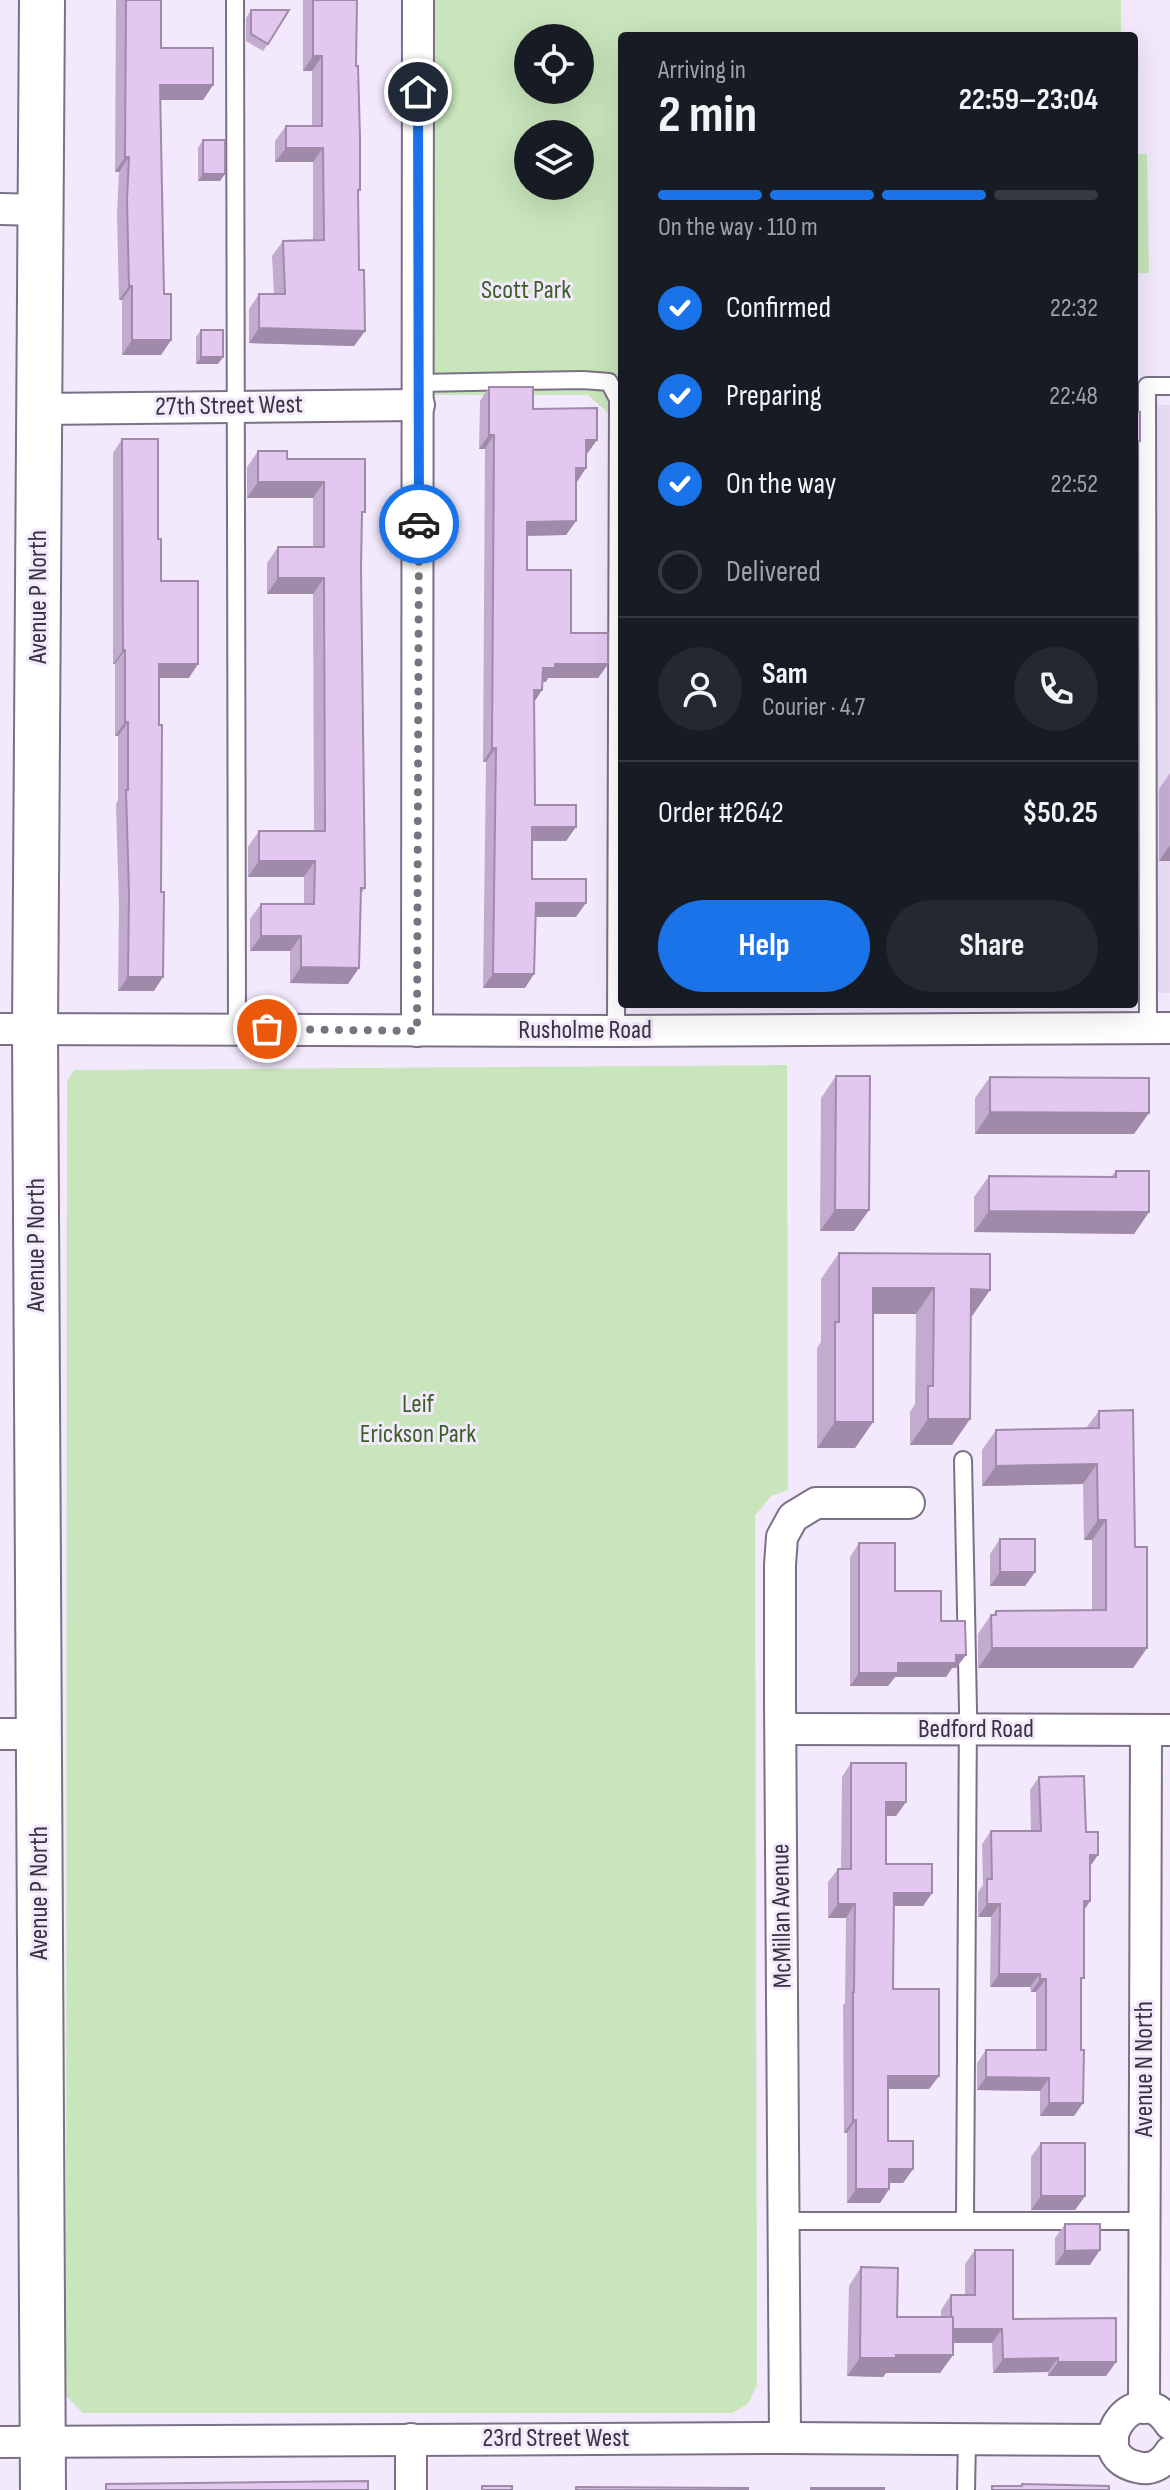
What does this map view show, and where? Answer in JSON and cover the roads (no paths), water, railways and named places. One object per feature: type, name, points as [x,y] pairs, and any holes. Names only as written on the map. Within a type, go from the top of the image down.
[{"type":"main road","name":"Avenue P North","points":[[42,0],[21,210],[39,409],[18,1029],[19,1734],[43,2490]]},
{"type":"street","points":[[417,1031],[418,0]]},
{"type":"street","name":"27th Street West","points":[[39,409],[237,405],[419,394]]},
{"type":"street","name":"Rusholme Road","points":[[18,1029],[616,1031],[1159,1028]]},
{"type":"street","name":"McMillan Avenue","points":[[785,2438],[782,1537],[793,1517],[816,1503],[909,1503]]},
{"type":"street","name":"Bedford Road","points":[[781,1729],[1158,1730]]},
{"type":"street","name":"Avenue N North","points":[[1144,2408],[1145,2221],[1158,1730]]},
{"type":"street","points":[[1170,2424],[1155,2409],[1130,2410],[1120,2417],[1113,2440],[1121,2459],[1144,2479],[1170,2452]]},
{"type":"street","name":"23rd Street West","points":[[0,2442],[785,2438],[1113,2440]]},
{"type":"street","points":[[411,2439],[411,2490]]},
{"type":"lane","points":[[235,0],[237,1029]]},
{"type":"lane","points":[[419,394],[583,380],[609,382],[618,399],[616,1031]]},
{"type":"lane","points":[[1159,1028],[1147,386],[1170,386]]},
{"type":"lane","points":[[963,1460],[968,1729],[965,2221]]},
{"type":"lane","points":[[785,2221],[1145,2221]]},
{"type":"lane","points":[[966,2490],[967,2440]]},
{"type":"park label","name":"Scott Park","points":[[526,290]]},
{"type":"park label","name":"Leif Erickson Park","points":[[418,1419]]}]
